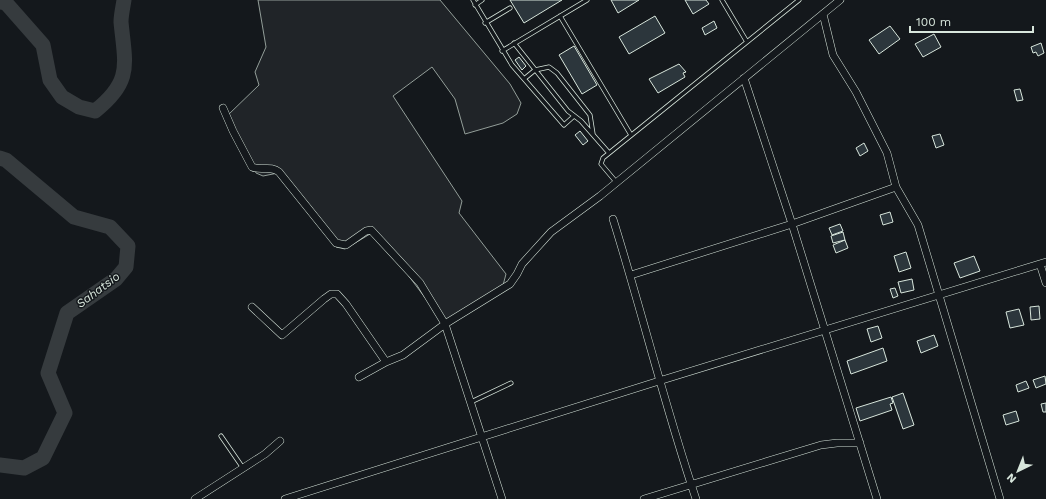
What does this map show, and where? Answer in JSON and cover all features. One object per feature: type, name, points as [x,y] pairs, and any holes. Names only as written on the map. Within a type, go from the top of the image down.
[{"type":"street","points":[[359,377],[386,362],[403,355],[445,324],[510,284],[522,264],[552,232],[617,182],[840,0]]},
{"type":"street","points":[[823,14],[833,55],[856,92],[887,153],[896,187],[918,225],[1000,499]]},
{"type":"street","points":[[744,78],[792,224],[824,332],[877,499]]},
{"type":"street","points":[[223,108],[233,132],[252,167],[256,169],[272,168],[279,172],[339,245],[346,245],[369,230],[374,232],[390,253],[420,283],[445,324],[502,499]]},
{"type":"street","points":[[630,275],[792,224],[896,187]]},
{"type":"street","points":[[613,218],[659,381],[696,499]]},
{"type":"street","points":[[285,499],[304,496],[482,436],[824,332],[1043,263],[1046,283]]},
{"type":"street","points":[[252,307],[282,335],[324,299],[331,294],[337,294],[346,304],[386,362]]},
{"type":"street","points":[[195,499],[244,468],[280,441]]},
{"type":"street","points":[[644,499],[692,486],[821,445],[860,443]]},
{"type":"lane","points":[[473,0],[502,50],[524,79],[564,125],[574,116]]},
{"type":"lane","points":[[475,5],[482,0]]},
{"type":"lane","points":[[502,50],[587,0]]},
{"type":"lane","points":[[722,0],[747,42]]},
{"type":"lane","points":[[617,182],[601,164],[603,158],[747,42],[794,2],[799,0]]},
{"type":"lane","points":[[485,23],[510,8]]},
{"type":"lane","points":[[560,16],[632,135]]},
{"type":"lane","points":[[514,43],[568,112],[581,121],[609,153]]},
{"type":"lane","points":[[524,79],[535,70],[549,66],[557,73],[590,115],[593,135]]},
{"type":"lane","points":[[471,402],[511,383]]},
{"type":"lane","points":[[221,436],[244,468]]},
{"type":"shaded area","points":[[258,0],[440,0],[510,84],[521,103],[517,114],[503,123],[465,134],[455,99],[432,67],[393,96],[462,201],[459,213],[506,274],[502,289],[444,323],[375,231],[345,249],[336,247],[278,173],[263,176],[256,173],[228,115],[259,85],[255,72],[266,47]]},
{"type":"building","points":[[510,0],[562,0],[524,23]]},
{"type":"building","points":[[611,0],[639,0],[618,13]]},
{"type":"building","points":[[685,0],[706,0],[709,4],[693,14]]},
{"type":"building","points":[[655,16],[665,33],[629,54],[619,37]]},
{"type":"building","points":[[714,21],[717,28],[705,35],[702,28]]},
{"type":"building","points":[[890,26],[900,39],[879,54],[869,40]]},
{"type":"building","points":[[934,34],[941,47],[923,57],[915,44]]},
{"type":"building","points":[[1041,43],[1044,53],[1038,56],[1036,52],[1033,53],[1031,47]]},
{"type":"building","points":[[574,46],[597,85],[582,94],[559,55]]},
{"type":"building","points":[[519,57],[526,66],[522,70],[515,60]]},
{"type":"building","points":[[679,64],[686,72],[683,73],[685,77],[658,93],[649,79]]},
{"type":"building","points":[[1020,89],[1023,100],[1017,101],[1014,90]]},
{"type":"building","points":[[580,131],[588,141],[583,145],[575,135]]},
{"type":"building","points":[[940,134],[944,145],[936,148],[932,136]]},
{"type":"building","points":[[864,143],[868,151],[860,156],[856,148]]},
{"type":"building","points":[[890,212],[893,222],[883,225],[880,215]]},
{"type":"building","points":[[840,224],[843,231],[832,235],[829,228]]},
{"type":"building","points":[[843,232],[845,240],[833,243],[831,236]]},
{"type":"building","points":[[845,240],[848,248],[836,253],[833,245]]},
{"type":"building","points":[[906,252],[911,268],[899,272],[894,256]]},
{"type":"building","points":[[974,256],[980,271],[960,278],[954,263]]},
{"type":"building","points":[[912,279],[914,290],[901,293],[898,282]]},
{"type":"building","points":[[895,288],[898,296],[893,298],[890,289]]},
{"type":"building","points":[[1039,306],[1040,319],[1031,320],[1030,307]]},
{"type":"building","points":[[1019,309],[1024,325],[1010,328],[1006,312]]},
{"type":"building","points":[[878,326],[882,338],[871,342],[867,329]]},
{"type":"building","points":[[934,335],[938,346],[921,353],[917,341]]},
{"type":"building","points":[[883,348],[887,361],[851,374],[847,361]]},
{"type":"building","points":[[1045,376],[1046,384],[1036,388],[1033,380]]},
{"type":"building","points":[[1026,381],[1029,388],[1018,392],[1016,385]]},
{"type":"building","points":[[903,393],[914,425],[903,429],[892,397]]},
{"type":"building","points":[[891,397],[893,403],[890,404],[892,410],[860,421],[856,408]]},
{"type":"building","points":[[1046,403],[1046,412],[1043,412],[1041,404]]},
{"type":"building","points":[[1016,411],[1019,421],[1006,425],[1003,415]]},
{"type":"waterway","name":"Sahatsio","points":[[0,2],[6,3],[43,45],[50,80],[62,97],[79,107],[95,111],[116,90],[124,71],[125,61],[121,22],[124,0]]},
{"type":"waterway","name":"Sahatsio","points":[[0,158],[6,160],[74,217],[110,227],[128,246],[126,267],[116,279],[67,313],[48,373],[65,413],[43,458],[24,468],[0,465]]}]
